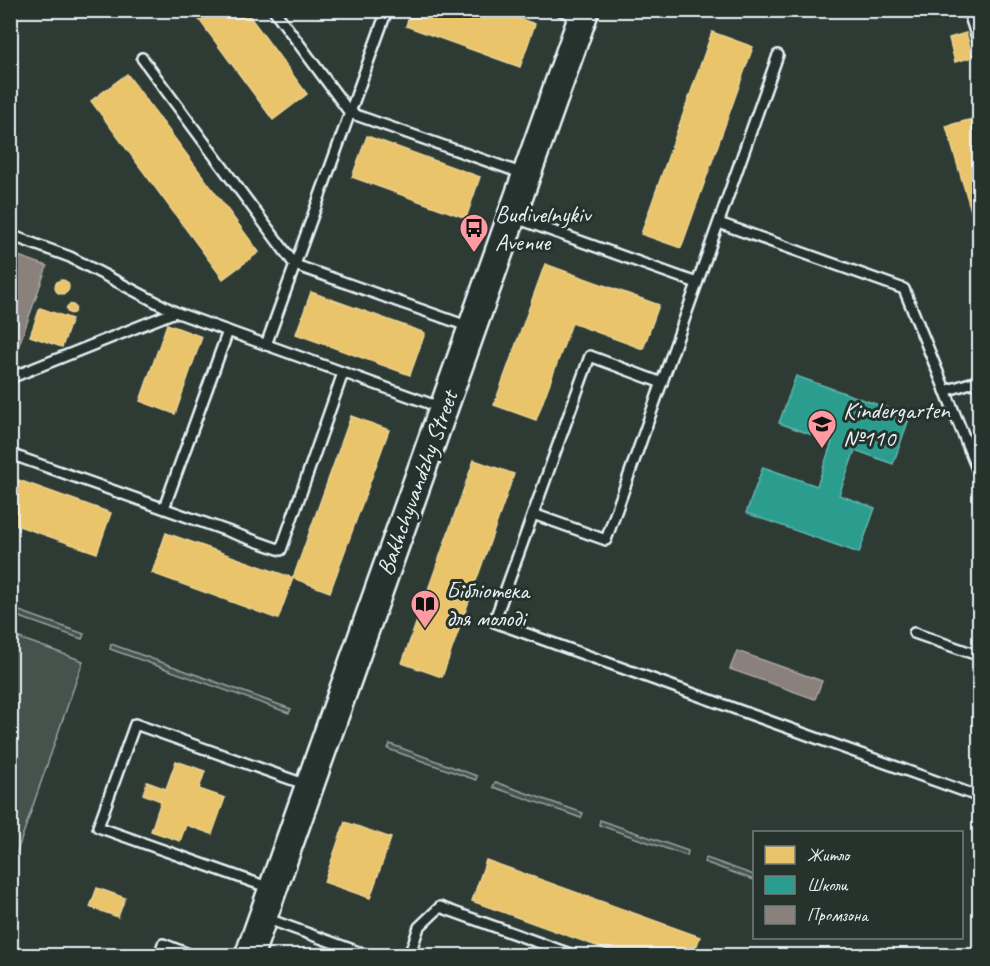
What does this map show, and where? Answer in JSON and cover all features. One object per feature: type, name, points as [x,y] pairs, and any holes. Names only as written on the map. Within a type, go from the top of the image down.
[{"type":"street","name":"Bakhchyvandzhy Street","points":[[249,956],[512,217],[576,13]]},
{"type":"lane","points":[[274,10],[350,112],[526,175]]},
{"type":"lane","points":[[266,345],[387,10]]},
{"type":"lane","points":[[968,10],[980,47]]},
{"type":"lane","points":[[533,514],[606,540],[778,55]]},
{"type":"lane","points":[[142,58],[296,265],[472,328]]},
{"type":"lane","points":[[512,217],[697,283]]},
{"type":"lane","points":[[718,223],[904,289],[980,476]]},
{"type":"lane","points":[[10,235],[70,256],[175,312],[443,409]]},
{"type":"lane","points":[[10,378],[175,312]]},
{"type":"lane","points":[[164,508],[228,331]]},
{"type":"lane","points":[[662,383],[590,356],[494,622],[980,797]]},
{"type":"lane","points":[[10,454],[281,550],[343,373]]},
{"type":"lane","points":[[945,391],[980,380]]},
{"type":"lane","points":[[914,633],[980,656]]},
{"type":"lane","points":[[272,889],[98,827],[101,817],[135,724],[309,786]]},
{"type":"lane","points":[[409,956],[419,927],[440,907],[576,956]]},
{"type":"lane","points":[[262,917],[370,956]]},
{"type":"lane","points":[[159,956],[163,944],[194,956]]},
{"type":"shaded area","points":[[11,608],[84,634],[82,639],[11,614]]},
{"type":"shaded area","points":[[10,635],[83,661],[11,869]]},
{"type":"shaded area","points":[[111,644],[291,709],[289,713],[110,649]]},
{"type":"shaded area","points":[[390,744],[477,776],[476,780],[388,749]]},
{"type":"shaded area","points":[[495,782],[583,813],[581,818],[493,787]]},
{"type":"shaded area","points":[[600,820],[688,851],[687,856],[599,825]]},
{"type":"shaded area","points":[[706,858],[753,875],[753,880],[704,862]]},
{"type":"building: Житло","points":[[192,10],[245,10],[307,94],[273,120]]},
{"type":"building: Житло","points":[[411,10],[495,10],[535,24],[520,67],[406,26]]},
{"type":"building: Житло","points":[[712,32],[753,47],[681,248],[641,234]]},
{"type":"building: Житло","points":[[966,33],[973,57],[955,62],[949,38]]},
{"type":"building: Житло","points":[[127,74],[259,252],[223,279],[91,101]]},
{"type":"building: Житло","points":[[980,117],[980,241],[946,126]]},
{"type":"building: Житло","points":[[367,136],[480,177],[466,218],[352,177]]},
{"type":"building: Житло","points":[[545,264],[659,305],[643,349],[572,323],[536,420],[494,405]]},
{"type":"building: Житло","points":[[59,280],[65,280],[69,287],[65,294],[59,294],[55,290],[55,284]]},
{"type":"building: Житло","points":[[311,292],[425,333],[410,375],[296,334]]},
{"type":"building: Житло","points":[[71,305],[75,309],[71,313],[67,309]]},
{"type":"building: Житло","points":[[40,308],[72,319],[62,347],[30,336]]},
{"type":"building: Житло","points":[[167,324],[202,337],[175,414],[140,401]]},
{"type":"building: Житло","points":[[351,416],[389,430],[330,592],[293,578]]},
{"type":"building: Житло","points":[[474,460],[514,474],[442,677],[402,663]]},
{"type":"building: Житло","points":[[10,477],[111,513],[97,553],[10,523]]},
{"type":"building: Житло","points":[[166,533],[293,578],[278,619],[152,573]]},
{"type":"building: Житло","points":[[176,761],[205,771],[199,789],[225,798],[212,834],[186,825],[180,841],[151,831],[161,801],[143,794],[147,782],[166,789]]},
{"type":"building: Житло","points":[[345,822],[391,838],[370,898],[324,882]]},
{"type":"building: Житло","points":[[486,860],[700,937],[693,956],[624,956],[472,901]]},
{"type":"building: Житло","points":[[97,888],[125,898],[118,917],[90,907]]},
{"type":"building: Школи","points":[[796,376],[910,416],[893,464],[855,450],[839,495],[875,508],[859,553],[746,513],[763,467],[817,486],[832,442],[779,423]]},
{"type":"building: Промзона","points":[[10,253],[47,266],[13,362],[10,361]]},
{"type":"building: Промзона","points":[[737,651],[822,681],[815,699],[730,669]]},
{"type":"place","name":"Budivelnykiv Avenue","points":[[474,254]]},
{"type":"place","name":"Kindergarten №110","points":[[822,450]]},
{"type":"place","name":"Бібліотека для молоді","points":[[425,630]]}]
